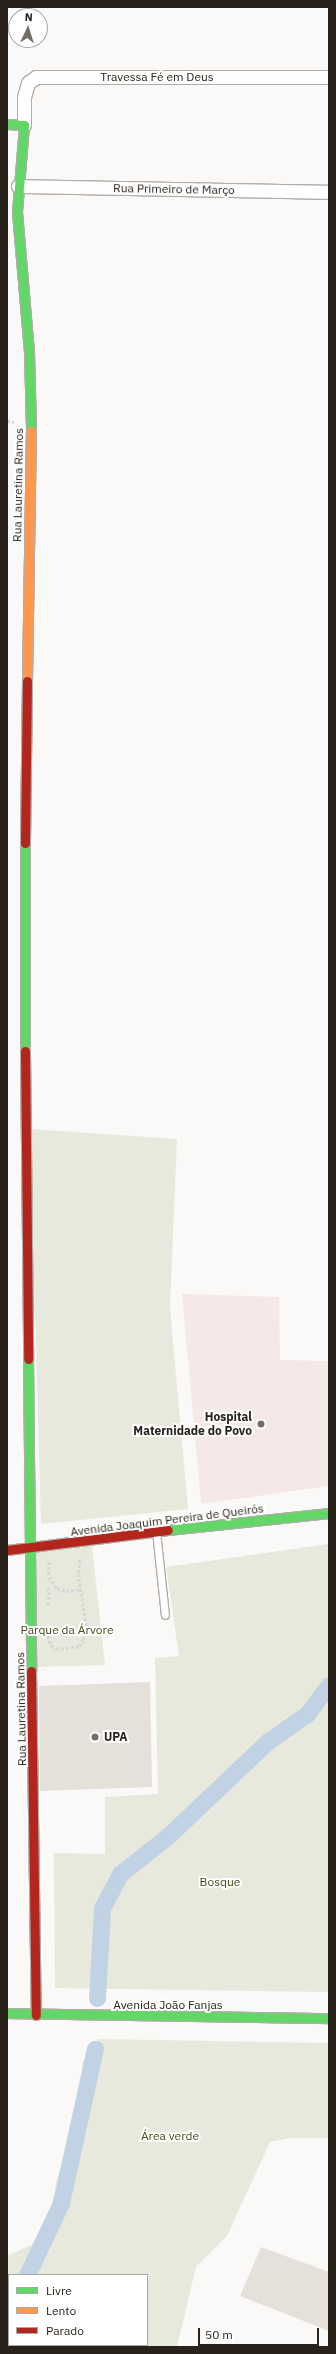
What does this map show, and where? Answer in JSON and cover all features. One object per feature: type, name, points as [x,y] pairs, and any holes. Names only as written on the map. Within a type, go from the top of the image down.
[{"type":"street","name":"Travessa Fé em Deus","points":[[24,125],[24,97],[28,83],[36,77],[329,77]]},
{"type":"street","points":[[7,124],[24,125]]},
{"type":"street","name":"Rua Lauretina Ramos","points":[[24,125],[18,186],[12,212],[29,352],[31,424],[24,885],[29,1547],[32,1629],[36,2015]]},
{"type":"street","name":"Rua Primeiro de Março","points":[[18,186],[329,192]]},
{"type":"street","name":"Avenida Joaquim Pereira de Queirós","points":[[7,1550],[47,1546],[156,1530],[329,1512]]},
{"type":"street","name":"Avenida João Fanjas","points":[[7,2013],[36,2015],[329,2018]]},
{"type":"lane","points":[[156,1530],[165,1615]]},
{"type":"path","points":[[32,1629],[50,1637],[51,1645],[56,1649],[79,1646],[86,1626],[78,1573],[82,1541]]},
{"type":"path","points":[[47,1546],[49,1577],[57,1588],[66,1591],[81,1590]]},
{"type":"shaded area","name":"Hospital Maternidade do Povo","points":[[182,1294],[279,1297],[280,1360],[329,1361],[329,1486],[201,1504]]},
{"type":"green space","points":[[30,1129],[177,1139],[170,1308],[188,1509],[41,1524]]},
{"type":"green space","name":"Bosque","points":[[329,1544],[329,1992],[55,1988],[54,1853],[105,1854],[105,1797],[158,1794],[155,1658],[179,1656],[166,1567]]},
{"type":"green space","name":"Parque da Árvore","points":[[92,1546],[105,1665],[34,1667],[31,1553]]},
{"type":"green space","name":"Área verde","points":[[98,2039],[329,2043],[329,2138],[289,2138],[270,2142],[227,2236],[196,2267],[177,2347],[12,2346],[148,2346],[148,2274],[8,2274],[8,2342],[7,2341],[7,2256],[35,2243],[48,2223],[57,2179],[83,2096],[82,2063]]},
{"type":"building","name":"UPA","points":[[150,1682],[152,1787],[40,1791],[39,1686]]},
{"type":"building","points":[[261,2247],[329,2272],[329,2331],[240,2296]]},
{"type":"waterway","points":[[97,1998],[102,1908],[120,1874],[169,1835],[267,1742],[307,1714],[329,1685]]},
{"type":"waterway","points":[[27,2274],[61,2203],[95,2049]]},
{"type":"traffic: fast","points":[[7,124],[24,125],[17,212],[29,352],[31,431]]},
{"type":"traffic: fast","points":[[25,843],[25,1051]]},
{"type":"traffic: fast","points":[[28,1359],[31,1671]]},
{"type":"traffic: fast","points":[[168,1530],[329,1513]]},
{"type":"traffic: fast","points":[[7,2013],[329,2018]]},
{"type":"traffic: slow","points":[[27,681],[31,431]]},
{"type":"traffic: jam","points":[[25,843],[27,681]]},
{"type":"traffic: jam","points":[[25,1051],[28,1359]]},
{"type":"traffic: jam","points":[[7,1550],[168,1530]]},
{"type":"traffic: jam","points":[[31,1671],[36,2015]]},
{"type":"place","name":"Hospital Maternidade do Povo","points":[[261,1424]]},
{"type":"place","name":"UPA","points":[[95,1737]]}]
